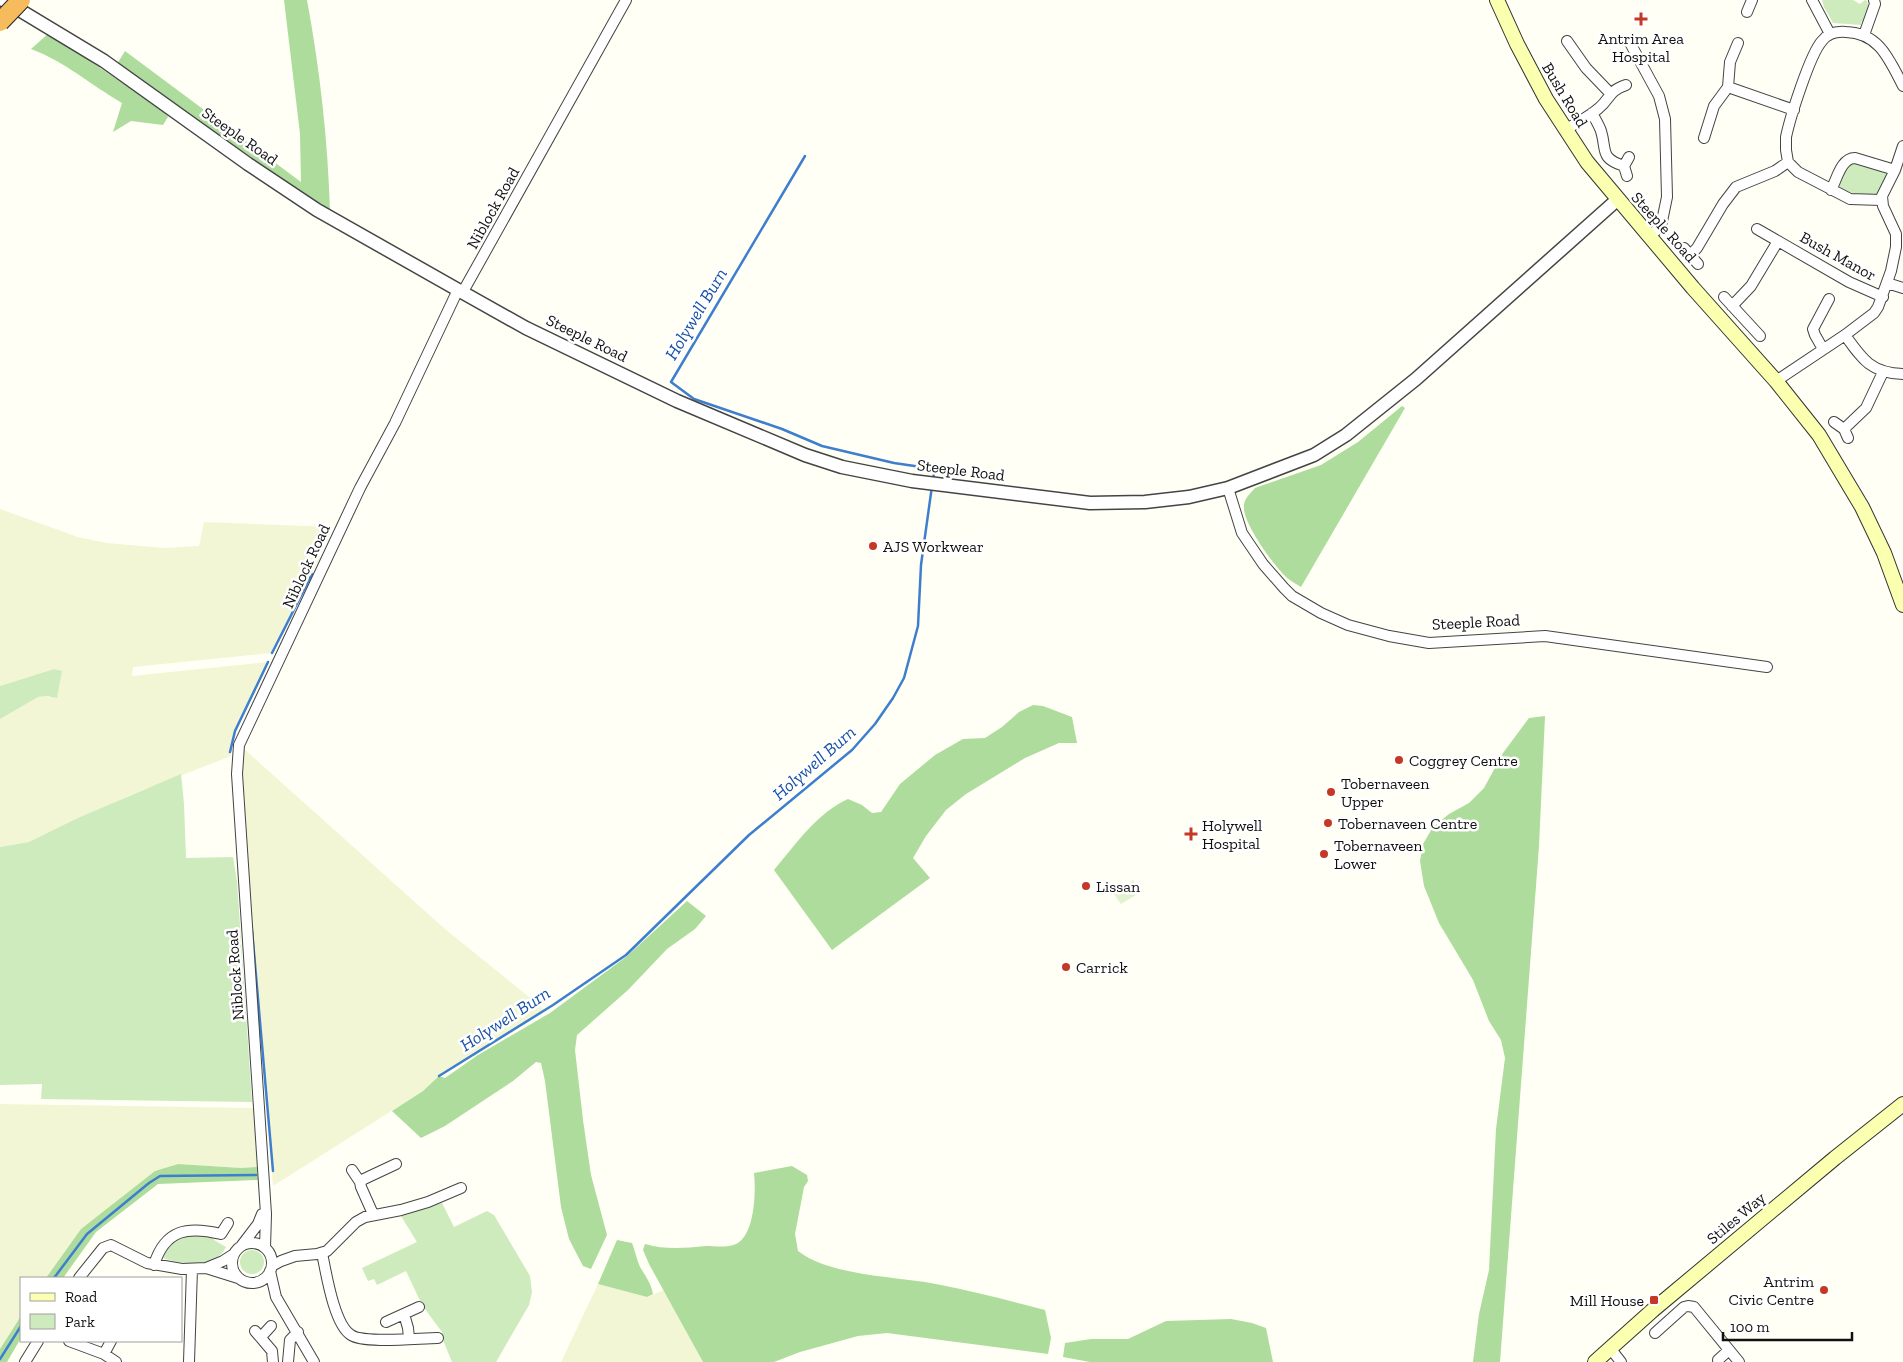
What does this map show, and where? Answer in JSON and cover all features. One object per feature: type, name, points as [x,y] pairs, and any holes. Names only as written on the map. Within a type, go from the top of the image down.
[{"type":"highway","points":[[0,22],[21,0]]},
{"type":"main road","name":"Bush Road","points":[[1497,0],[1529,69],[1565,130],[1587,162],[1618,199]]},
{"type":"main road","name":"Steeple Road","points":[[1618,199],[1776,381],[1818,435],[1862,508],[1884,553],[1903,605]]},
{"type":"main road","name":"Stiles Way","points":[[1596,1362],[1610,1348],[1835,1158],[1903,1104]]},
{"type":"street","name":"Steeple Road","points":[[3,0],[104,61],[248,164],[317,210],[526,328],[677,401],[761,437],[842,467],[890,478],[930,484],[1108,504],[1145,502],[1190,497],[1228,488],[1314,455],[1346,435],[1382,408],[1618,199]]},
{"type":"street","name":"Niblock Road","points":[[266,1249],[266,1206],[237,774],[239,745],[360,488],[395,423],[456,294],[465,288],[626,0]]},
{"type":"street","points":[[1746,12],[1752,0]]},
{"type":"street","points":[[1812,0],[1830,34]]},
{"type":"street","points":[[1864,35],[1875,4],[1874,0]]},
{"type":"street","points":[[1903,86],[1900,71],[1880,47],[1864,35],[1846,32],[1830,34],[1822,40],[1816,49],[1794,110],[1786,137],[1786,150],[1788,162],[1804,176],[1850,199],[1881,200],[1883,192],[1895,170],[1903,146]]},
{"type":"street","points":[[1567,41],[1586,68],[1610,93]]},
{"type":"street","points":[[1629,41],[1659,96],[1665,118],[1667,197],[1660,226],[1650,236]]},
{"type":"street","points":[[1704,138],[1714,106],[1728,87],[1730,62],[1738,43]]},
{"type":"street","points":[[1565,130],[1600,108],[1610,93],[1626,85]]},
{"type":"street","points":[[1728,87],[1794,110]]},
{"type":"street","points":[[1592,113],[1602,132],[1604,152],[1611,160],[1626,162],[1627,176]]},
{"type":"street","points":[[1832,190],[1844,165],[1850,159],[1855,158],[1895,170]]},
{"type":"street","points":[[1698,264],[1687,251],[1697,248],[1723,204],[1736,187],[1775,170],[1788,162]]},
{"type":"street","name":"Bush Manor","points":[[1776,381],[1845,335],[1874,313],[1883,297],[1900,234],[1881,200]]},
{"type":"street","name":"Bush Manor","points":[[1757,229],[1849,282],[1883,297]]},
{"type":"street","name":"Bush Manor","points":[[1732,306],[1751,286],[1778,241]]},
{"type":"street","name":"Bush Manor","points":[[1887,283],[1903,288]]},
{"type":"street","points":[[1724,297],[1760,336]]},
{"type":"street","points":[[1823,349],[1813,329],[1829,299]]},
{"type":"street","points":[[1845,335],[1869,365],[1883,372],[1903,374]]},
{"type":"street","points":[[1834,422],[1846,434],[1866,408],[1883,372]]},
{"type":"street","name":"Steeple Road","points":[[1228,488],[1242,533],[1263,564],[1292,596],[1321,613],[1348,625],[1389,636],[1428,643],[1545,636],[1767,667]]},
{"type":"street","points":[[360,1182],[396,1164]]},
{"type":"street","points":[[352,1170],[360,1182],[372,1214]]},
{"type":"street","points":[[250,1283],[262,1280],[281,1261],[295,1256],[322,1253],[331,1248],[356,1222],[372,1214],[401,1210],[428,1202],[453,1188]]},
{"type":"street","points":[[80,1277],[98,1253],[107,1246],[114,1245],[140,1260],[154,1265],[192,1269],[206,1268],[234,1254],[258,1224],[266,1206]]},
{"type":"street","points":[[154,1265],[162,1246],[174,1235],[193,1230],[221,1234],[228,1223]]},
{"type":"street","points":[[242,1245],[255,1243],[266,1249],[295,1256]]},
{"type":"street","points":[[266,1249],[271,1256],[271,1269],[276,1297],[314,1362]]},
{"type":"street","points":[[322,1253],[334,1305],[348,1333],[355,1338],[365,1340],[438,1338]]},
{"type":"street","points":[[234,1254],[232,1267],[238,1278]]},
{"type":"street","points":[[206,1268],[238,1278],[264,1289],[276,1297]]},
{"type":"street","points":[[189,1362],[192,1269]]},
{"type":"street","points":[[1655,1333],[1684,1307],[1690,1306],[1697,1310],[1739,1362]]},
{"type":"street","points":[[386,1322],[419,1307]]},
{"type":"street","points":[[404,1314],[409,1338]]},
{"type":"street","points":[[272,1326],[258,1334],[272,1351],[273,1362]]},
{"type":"street","points":[[288,1362],[290,1340],[298,1332]]},
{"type":"street","points":[[25,1362],[37,1342]]},
{"type":"street","points":[[72,1342],[104,1354],[116,1362]]},
{"type":"street","points":[[104,1354],[110,1342]]},
{"type":"street","points":[[1610,1348],[1621,1362]]},
{"type":"street","points":[[1718,1360],[1729,1350]]},
{"type":"green space","points":[[284,0],[307,0],[323,106],[330,212],[117,64],[125,51],[301,182],[300,134]]},
{"type":"green space","points":[[1822,0],[1853,0],[1860,4],[1865,0],[1869,8],[1861,25],[1833,23]]},
{"type":"green space","points":[[49,33],[166,113],[168,117],[163,125],[131,121],[113,132],[122,103],[55,60],[31,49]]},
{"type":"green space","points":[[1853,161],[1889,173],[1880,191],[1873,196],[1853,194],[1838,187],[1844,170]]},
{"type":"green space","points":[[1402,406],[1405,408],[1301,587],[1282,573],[1254,535],[1245,515],[1244,505],[1246,499],[1255,488],[1321,465],[1358,442]]},
{"type":"green space","points":[[0,509],[78,537],[107,543],[165,548],[199,546],[204,522],[333,527],[326,543],[321,545],[318,553],[320,557],[272,653],[133,667],[132,676],[268,662],[235,731],[229,751],[231,756],[131,795],[29,842],[0,847],[0,719],[37,697],[46,696],[50,698],[54,669],[0,686]]},
{"type":"green space","points":[[54,669],[62,671],[57,698],[38,697],[0,719],[0,686]]},
{"type":"green space","points":[[1033,705],[1043,706],[1072,717],[1077,743],[1059,743],[1025,758],[966,794],[946,810],[926,836],[913,858],[930,878],[832,950],[774,870],[790,850],[826,812],[837,805],[848,799],[862,805],[872,813],[881,812],[900,784],[935,755],[963,739],[985,738],[1002,727],[1019,712]]},
{"type":"green space","points":[[1545,716],[1539,846],[1500,1362],[1473,1362],[1479,1314],[1489,1270],[1496,1129],[1505,1058],[1501,1040],[1489,1021],[1473,980],[1439,923],[1424,886],[1420,861],[1423,844],[1433,827],[1449,814],[1469,803],[1484,788],[1503,753],[1529,718]]},
{"type":"green space","points":[[243,748],[445,929],[544,1009],[439,1076],[423,1091],[273,1186],[250,908],[241,763]]},
{"type":"green space","points":[[181,774],[186,858],[233,857],[237,881],[252,1102],[41,1099],[42,1084],[0,1085],[0,847],[29,842],[78,818]]},
{"type":"green space","points":[[1133,880],[1141,892],[1121,904],[1114,894]]},
{"type":"green space","points":[[687,901],[706,916],[695,929],[667,949],[628,990],[577,1035],[575,1050],[591,1175],[607,1235],[591,1269],[583,1266],[569,1239],[561,1207],[541,1063],[536,1062],[513,1081],[445,1126],[421,1138],[392,1111],[423,1091],[439,1076],[445,1078],[478,1055],[550,1013],[626,957]]},
{"type":"green space","points":[[0,1104],[254,1108],[257,1167],[241,1168],[178,1164],[155,1171],[81,1229],[47,1277],[20,1277],[20,1318],[0,1349]]},
{"type":"green space","points":[[178,1164],[241,1168],[257,1167],[258,1180],[158,1184],[96,1232],[64,1277],[47,1277],[81,1229],[155,1171]]},
{"type":"green space","points":[[792,1166],[807,1175],[808,1181],[804,1187],[795,1234],[798,1251],[812,1260],[847,1271],[941,1285],[1045,1310],[1051,1338],[1048,1354],[887,1333],[858,1336],[800,1352],[774,1362],[703,1362],[649,1264],[643,1250],[645,1244],[675,1248],[736,1244],[747,1232],[751,1222],[755,1190],[754,1173]]},
{"type":"green space","points":[[442,1203],[454,1227],[487,1211],[494,1215],[530,1276],[532,1292],[529,1305],[496,1362],[452,1362],[443,1340],[442,1332],[422,1305],[406,1271],[377,1285],[374,1279],[368,1281],[362,1268],[417,1242],[401,1216]]},
{"type":"green space","points":[[193,1234],[212,1236],[214,1240],[226,1247],[215,1259],[207,1262],[189,1263],[163,1258],[167,1248],[174,1242]]},
{"type":"green space","points":[[617,1240],[632,1243],[640,1267],[650,1283],[653,1294],[647,1297],[598,1284]]},
{"type":"green space","points":[[252,1250],[261,1253],[264,1262],[261,1271],[252,1274],[243,1271],[240,1262],[243,1253]]},
{"type":"green space","points":[[598,1284],[647,1297],[664,1290],[703,1362],[561,1362]]},
{"type":"green space","points":[[20,1318],[20,1340],[7,1362],[0,1362],[0,1349]]},
{"type":"green space","points":[[1231,1319],[1266,1328],[1273,1362],[1090,1362],[1063,1357],[1065,1343],[1091,1339],[1128,1339],[1166,1321]]},
{"type":"waterway","name":"Holywell Burn","points":[[805,156],[671,382],[694,399],[782,429],[822,446],[894,463],[935,469],[933,479]]},
{"type":"waterway","name":"Holywell Burn","points":[[439,1076],[553,1005],[626,955],[749,835],[852,750],[875,724],[904,678],[918,626],[921,565],[932,486]]},
{"type":"waterway","points":[[272,653],[312,574]]},
{"type":"waterway","points":[[230,752],[235,731],[268,662]]},
{"type":"waterway","points":[[252,930],[273,1171]]},
{"type":"waterway","name":"Holywell Burn","points":[[55,1277],[87,1234],[160,1176],[256,1175]]},
{"type":"waterway","name":"Holywell Burn","points":[[0,1359],[20,1328]]},
{"type":"place","name":"Antrim Area Hospital","points":[[1641,19]]},
{"type":"place","name":"AJS Workwear","points":[[873,546]]},
{"type":"place","name":"Coggrey Centre","points":[[1399,760]]},
{"type":"place","name":"Tobernaveen Upper","points":[[1331,792]]},
{"type":"place","name":"Tobernaveen Centre","points":[[1328,823]]},
{"type":"place","name":"Holywell Hospital","points":[[1191,834]]},
{"type":"place","name":"Tobernaveen Lower","points":[[1324,854]]},
{"type":"place","name":"Lissan","points":[[1086,886]]},
{"type":"place","name":"Carrick","points":[[1066,967]]},
{"type":"place","name":"Antrim Civic Centre","points":[[1824,1290]]},
{"type":"place","name":"Mill House","points":[[1654,1300]]}]
